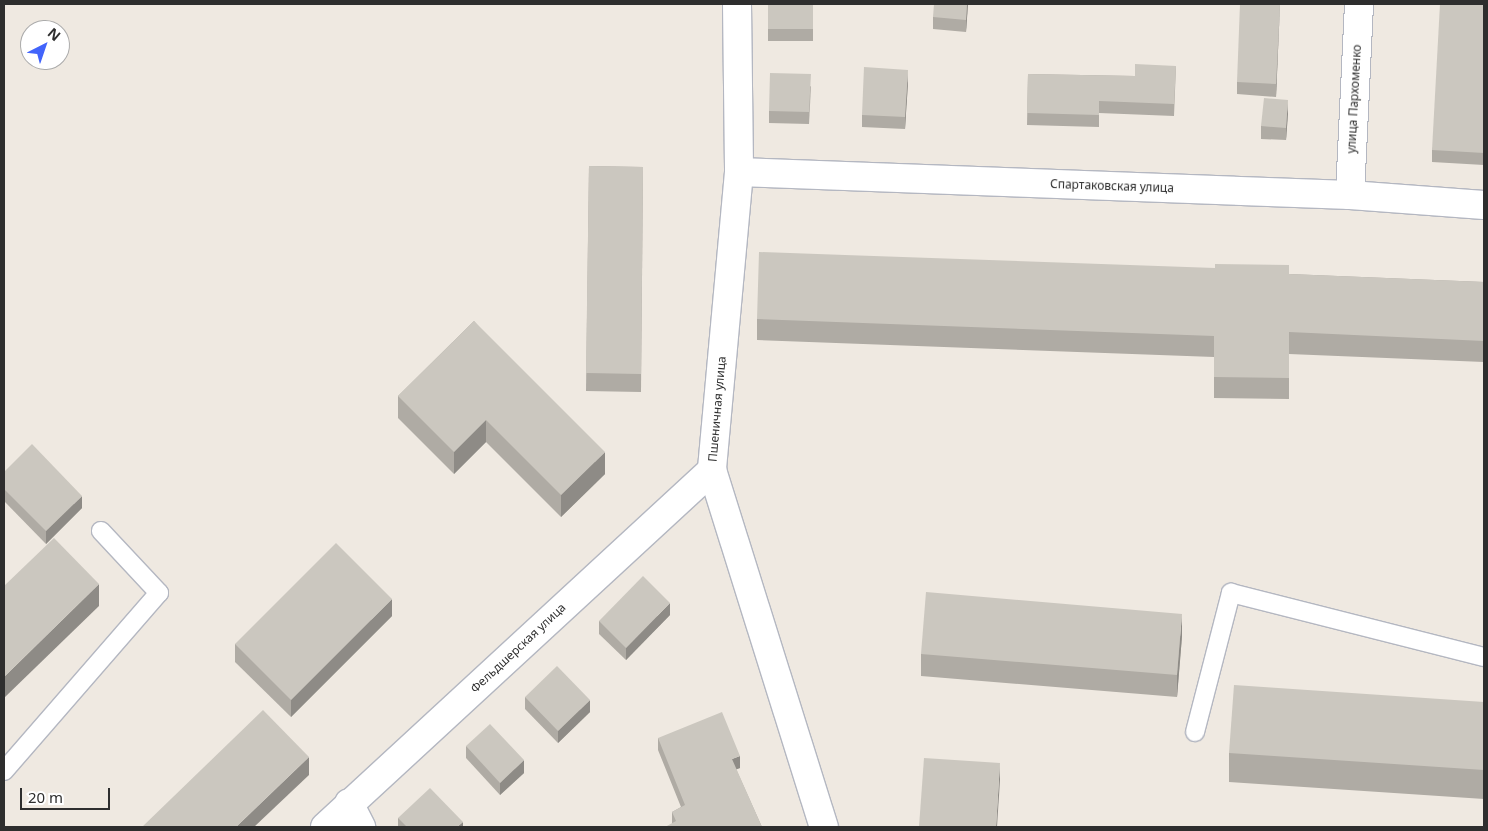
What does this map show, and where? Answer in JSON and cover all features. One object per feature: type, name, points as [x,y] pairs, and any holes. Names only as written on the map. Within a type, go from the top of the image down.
[{"type":"street","name":"Пшеничная улица","points":[[736,4],[739,172],[712,470],[824,827]]},
{"type":"street","name":"улица Пархоменко","points":[[1350,195],[1358,4]]},
{"type":"street","name":"Спартаковская улица","points":[[739,172],[1350,195],[1484,205]]},
{"type":"street","name":"Фельдшерская улица","points":[[325,827],[712,470]]},
{"type":"street","points":[[349,803],[361,827]]},
{"type":"lane","points":[[4,771],[159,593],[101,531]]},
{"type":"lane","points":[[1196,732],[1231,593],[1484,657]]},
{"type":"building","points":[[768,4],[813,4],[813,29],[768,29]]},
{"type":"building","points":[[934,4],[967,4],[966,20],[933,17]]},
{"type":"building","points":[[1240,4],[1280,4],[1276,84],[1237,82]]},
{"type":"building","points":[[1440,4],[1484,4],[1484,153],[1432,150]]},
{"type":"building","points":[[1135,64],[1176,66],[1174,104],[1099,101],[1099,115],[1027,113],[1028,74],[1135,76]]},
{"type":"building","points":[[864,67],[908,70],[905,117],[862,115]]},
{"type":"building","points":[[770,73],[811,74],[809,112],[769,111]]},
{"type":"building","points":[[1264,98],[1288,100],[1286,128],[1261,126]]},
{"type":"building","points":[[589,166],[643,167],[641,374],[586,373]]},
{"type":"building","points":[[759,252],[1215,268],[1215,264],[1289,265],[1289,274],[1484,282],[1484,341],[1289,332],[1289,378],[1214,377],[1214,336],[757,319]]},
{"type":"building","points":[[474,321],[605,452],[561,495],[486,420],[454,452],[398,396]]},
{"type":"building","points":[[32,444],[82,496],[46,531],[4,489],[4,472]]},
{"type":"building","points":[[54,538],[99,584],[4,677],[4,586]]},
{"type":"building","points":[[336,543],[392,599],[291,700],[235,644]]},
{"type":"building","points":[[643,576],[670,603],[626,648],[599,621]]},
{"type":"building","points":[[926,592],[1182,614],[1177,675],[921,654]]},
{"type":"building","points":[[557,666],[590,700],[558,731],[525,697]]},
{"type":"building","points":[[1234,685],[1484,702],[1484,770],[1229,753]]},
{"type":"building","points":[[263,710],[309,757],[236,827],[142,827]]},
{"type":"building","points":[[722,712],[740,756],[732,759],[762,827],[665,827],[676,821],[672,812],[685,805],[658,738]]},
{"type":"building","points":[[490,724],[524,760],[500,783],[466,746]]},
{"type":"building","points":[[924,758],[1000,763],[996,827],[919,827]]},
{"type":"building","points":[[430,788],[463,822],[457,827],[407,827],[398,818]]}]
